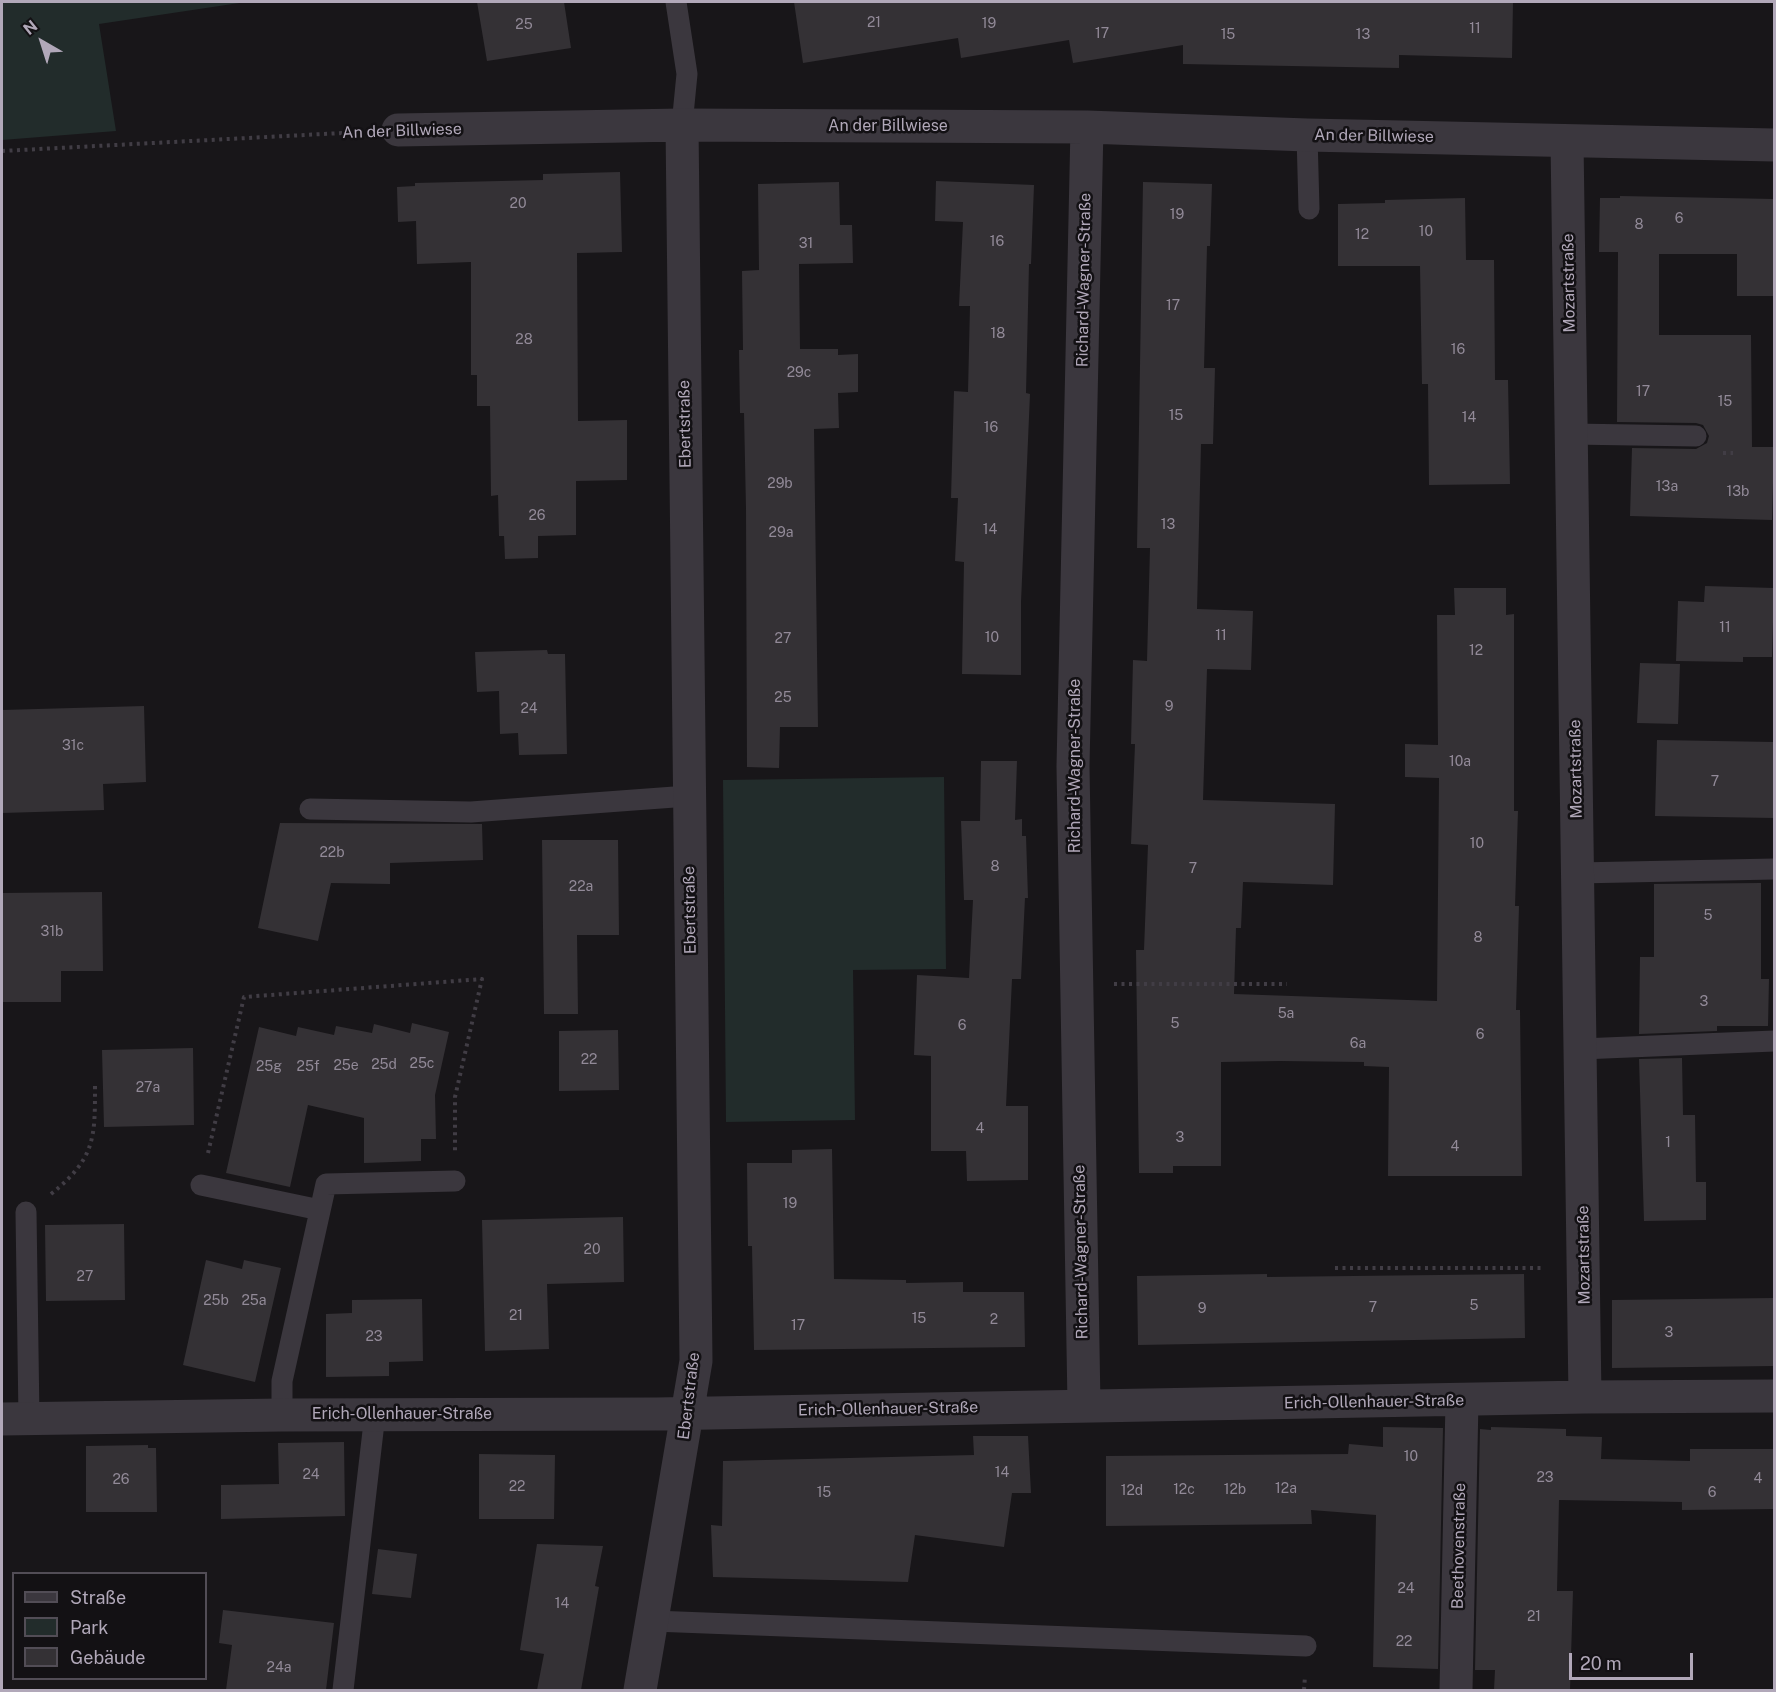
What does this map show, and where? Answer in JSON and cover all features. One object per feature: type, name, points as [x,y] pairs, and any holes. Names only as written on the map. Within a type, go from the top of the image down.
[{"type":"street","name":"An der Billwiese","points":[[398,130],[682,125],[1087,127],[1307,135],[1774,145]]},
{"type":"street","name":"Ebertstraße","points":[[640,1690],[696,1361],[682,125]]},
{"type":"street","name":"Richard-Wagner-Straße","points":[[1084,1405],[1073,766],[1087,127]]},
{"type":"street","name":"Mozartstraße","points":[[1567,141],[1585,1397]]},
{"type":"street","name":"Erich-Ollenhauer-Straße","points":[[15,1419],[375,1414],[688,1414],[1084,1405],[1774,1396]]},
{"type":"street","name":"Beethovenstraße","points":[[1456,1690],[1462,1401]]},
{"type":"lane","points":[[676,2],[687,74],[682,125]]},
{"type":"lane","points":[[1307,135],[1309,209]]},
{"type":"lane","points":[[1571,434],[1696,436]]},
{"type":"lane","points":[[310,809],[471,812],[688,796]]},
{"type":"lane","points":[[1577,873],[1774,869]]},
{"type":"lane","points":[[1581,1049],[1774,1041]]},
{"type":"lane","points":[[282,1415],[282,1381],[326,1184],[454,1182]]},
{"type":"lane","points":[[201,1185],[321,1209]]},
{"type":"lane","points":[[15,1419],[26,1212]]},
{"type":"lane","points":[[343,1690],[375,1414]]},
{"type":"lane","points":[[653,1621],[1306,1646]]},
{"type":"path","name":"An der Billwiese","points":[[2,151],[398,130]]},
{"type":"path","points":[[201,1185],[244,997],[482,979],[455,1097],[454,1182]]},
{"type":"path","points":[[1077,984],[1287,984]]},
{"type":"path","points":[[26,1212],[55,1191],[88,1153],[95,1135],[95,1084]]},
{"type":"path","points":[[1335,1268],[1584,1268]]},
{"type":"green space","points":[[2,2],[246,2],[99,24],[116,131],[2,140]]},
{"type":"green space","points":[[944,777],[946,969],[853,970],[855,1120],[726,1122],[723,780]]},
{"type":"building","points":[[477,2],[564,2],[571,48],[487,61]]},
{"type":"building","points":[[794,2],[1513,2],[1512,58],[1399,55],[1399,68],[1183,64],[1183,45],[1073,63],[1069,40],[961,58],[958,38],[803,63]]},
{"type":"building","points":[[620,172],[622,252],[577,253],[578,421],[627,420],[627,480],[576,481],[576,535],[538,536],[538,558],[505,559],[504,536],[499,536],[498,495],[491,496],[490,406],[477,406],[477,375],[471,375],[471,262],[417,264],[416,221],[398,222],[397,187],[415,186],[415,183],[543,180],[543,174]]},
{"type":"building","points":[[936,181],[1034,185],[1031,264],[1029,264],[1026,393],[1030,394],[1021,602],[1021,675],[962,674],[964,562],[955,561],[958,498],[951,498],[954,391],[968,392],[970,306],[959,306],[963,222],[935,221]]},
{"type":"building","points":[[839,182],[840,225],[852,225],[853,263],[799,264],[800,349],[838,349],[838,355],[858,354],[858,392],[838,393],[839,428],[814,429],[818,727],[780,727],[779,768],[747,767],[746,509],[744,413],[740,413],[739,350],[743,350],[742,271],[759,270],[758,184]]},
{"type":"building","points":[[1143,182],[1212,184],[1210,246],[1207,246],[1204,368],[1215,368],[1213,444],[1201,444],[1197,609],[1253,611],[1251,670],[1207,669],[1203,800],[1335,804],[1333,885],[1243,882],[1241,928],[1236,928],[1234,994],[1437,1001],[1439,778],[1405,777],[1405,744],[1438,745],[1437,615],[1455,615],[1454,588],[1506,588],[1506,615],[1514,614],[1514,811],[1518,811],[1515,906],[1519,906],[1516,1010],[1520,1010],[1522,1176],[1388,1176],[1389,1067],[1364,1066],[1364,1062],[1280,1061],[1221,1062],[1221,1166],[1173,1166],[1173,1173],[1139,1173],[1136,950],[1144,950],[1148,845],[1131,844],[1135,744],[1131,744],[1133,660],[1147,661],[1150,548],[1137,548]]},
{"type":"building","points":[[1620,196],[1774,199],[1774,296],[1737,296],[1737,254],[1659,254],[1659,335],[1751,335],[1752,447],[1774,447],[1772,520],[1630,516],[1632,448],[1696,449],[1707,443],[1709,436],[1703,425],[1696,423],[1617,422],[1618,252],[1599,252],[1600,198],[1620,198]]},
{"type":"building","points":[[1465,198],[1466,260],[1494,260],[1495,380],[1508,380],[1510,484],[1429,485],[1428,384],[1422,384],[1420,266],[1338,266],[1338,204]]},
{"type":"building","points":[[1705,586],[1774,588],[1772,657],[1743,657],[1743,662],[1676,661],[1678,601],[1704,602]]},
{"type":"building","points":[[547,650],[548,654],[565,654],[567,754],[519,755],[518,733],[500,734],[499,691],[477,692],[475,652]]},
{"type":"building","points":[[1640,663],[1680,664],[1678,724],[1637,723]]},
{"type":"building","points":[[144,706],[146,782],[103,784],[104,810],[2,813],[2,710]]},
{"type":"building","points":[[1657,740],[1774,742],[1774,818],[1655,816]]},
{"type":"building","points":[[981,761],[1017,761],[1015,820],[1022,819],[1022,836],[1026,836],[1028,898],[1025,898],[1021,979],[1012,979],[1006,1106],[1028,1106],[1028,1180],[967,1181],[966,1151],[931,1151],[931,1056],[914,1055],[917,975],[969,978],[973,900],[964,900],[961,821],[980,821]]},
{"type":"building","points":[[280,823],[482,824],[483,860],[390,863],[390,884],[331,883],[318,941],[258,928]]},
{"type":"building","points":[[542,840],[618,840],[619,935],[577,935],[578,1014],[544,1014]]},
{"type":"building","points":[[1761,883],[1761,979],[1769,979],[1768,1026],[1717,1026],[1717,1031],[1639,1034],[1640,957],[1654,957],[1654,884]]},
{"type":"building","points":[[102,892],[103,971],[61,971],[61,1002],[2,1002],[2,893]]},
{"type":"building","points":[[412,1023],[449,1032],[435,1095],[436,1139],[421,1139],[421,1161],[364,1163],[364,1118],[308,1105],[290,1187],[226,1173],[259,1027],[296,1036],[298,1027],[334,1035],[336,1026],[372,1033],[374,1024],[410,1033]]},
{"type":"building","points":[[618,1030],[619,1090],[559,1091],[559,1031]]},
{"type":"building","points":[[193,1048],[194,1125],[104,1127],[102,1050]]},
{"type":"building","points":[[1682,1058],[1683,1115],[1695,1115],[1696,1182],[1706,1182],[1706,1220],[1644,1221],[1639,1059]]},
{"type":"building","points":[[832,1149],[834,1279],[906,1280],[906,1283],[963,1282],[963,1292],[1024,1292],[1025,1347],[754,1350],[752,1246],[748,1246],[747,1163],[792,1163],[792,1150]]},
{"type":"building","points":[[623,1217],[624,1282],[547,1284],[549,1349],[485,1351],[482,1220]]},
{"type":"building","points":[[124,1224],[125,1300],[46,1301],[45,1225]]},
{"type":"building","points":[[206,1260],[242,1269],[244,1260],[281,1268],[255,1382],[183,1365]]},
{"type":"building","points":[[1267,1274],[1267,1277],[1524,1274],[1525,1338],[1138,1345],[1137,1276]]},
{"type":"building","points":[[1774,1298],[1774,1366],[1612,1368],[1612,1300]]},
{"type":"building","points":[[422,1299],[423,1361],[389,1362],[389,1376],[326,1377],[326,1314],[352,1313],[352,1300]]},
{"type":"building","points":[[1383,1427],[1443,1428],[1438,1669],[1373,1667],[1376,1515],[1311,1510],[1312,1524],[1106,1526],[1106,1456],[1348,1454],[1349,1444],[1383,1447]]},
{"type":"building","points":[[1491,1427],[1566,1429],[1566,1436],[1602,1437],[1601,1459],[1690,1461],[1690,1449],[1774,1449],[1774,1509],[1682,1510],[1682,1502],[1559,1500],[1557,1591],[1573,1591],[1570,1690],[1494,1690],[1495,1670],[1475,1670],[1480,1429],[1491,1430]]},
{"type":"building","points":[[973,1436],[1028,1436],[1031,1493],[1012,1493],[1004,1547],[915,1535],[908,1582],[713,1577],[711,1525],[722,1526],[723,1461],[974,1455]]},
{"type":"building","points":[[344,1442],[345,1516],[221,1519],[221,1485],[279,1484],[278,1443]]},
{"type":"building","points":[[148,1445],[148,1448],[156,1448],[157,1512],[86,1512],[86,1446]]},
{"type":"building","points":[[479,1454],[555,1455],[554,1519],[479,1519]]},
{"type":"building","points":[[537,1544],[603,1546],[595,1586],[599,1587],[581,1690],[537,1690],[544,1654],[520,1650]]},
{"type":"building","points":[[378,1549],[417,1554],[411,1598],[372,1594]]},
{"type":"building","points":[[223,1610],[334,1623],[326,1690],[226,1690],[232,1645],[219,1643]]}]
